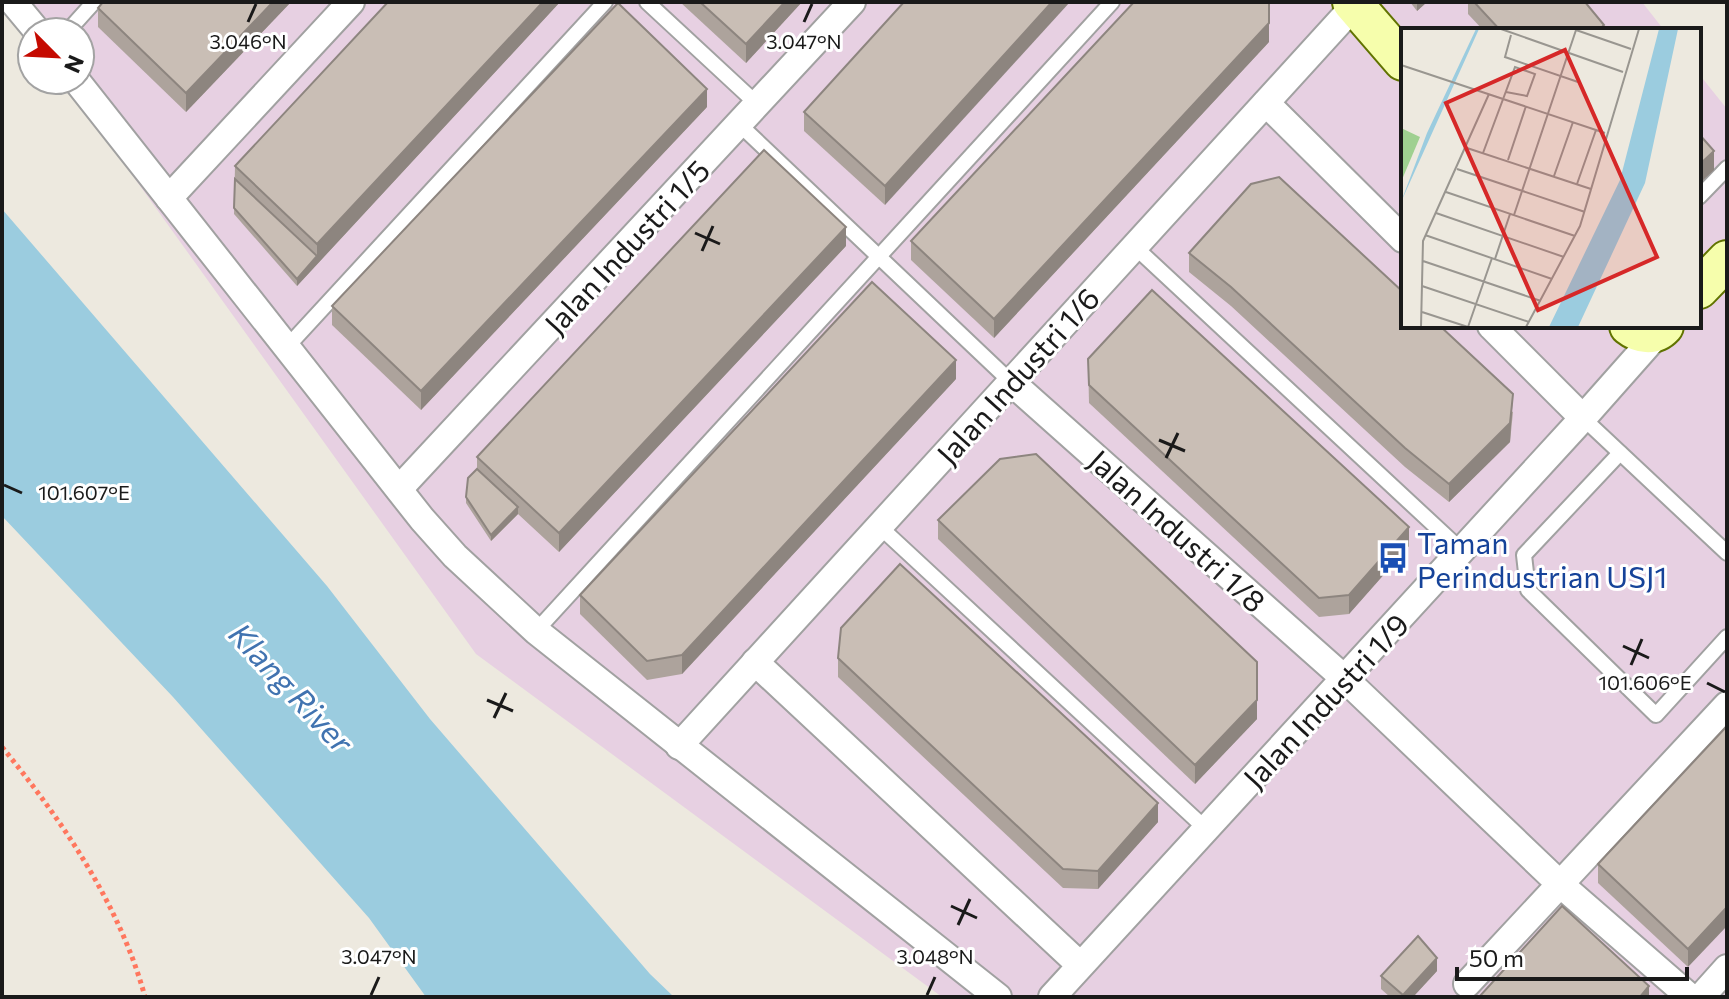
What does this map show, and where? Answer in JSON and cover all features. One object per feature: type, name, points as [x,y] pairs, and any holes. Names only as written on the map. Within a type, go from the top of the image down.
[{"type":"street","points":[[169,198],[351,2]]},
{"type":"street","name":"Jalan Industri 1/5","points":[[399,489],[852,2]]},
{"type":"street","points":[[1354,4],[1401,59]]},
{"type":"street","name":"Jalan Industri 1/6","points":[[679,746],[1354,4]]},
{"type":"street","points":[[89,96],[455,556],[536,631],[998,997]]},
{"type":"street","points":[[1266,103],[1401,237]]},
{"type":"street","points":[[1701,287],[1727,260]]},
{"type":"street","points":[[1493,328],[1583,418]]},
{"type":"street","name":"Jalan Industri 1/9","points":[[1052,997],[1583,418],[1650,328]]},
{"type":"street","name":"Jalan Industri 1/8","points":[[1011,382],[1345,679],[1560,884],[1690,997]]},
{"type":"street","points":[[755,662],[1080,965]]},
{"type":"street","points":[[1467,984],[1727,705]]},
{"type":"street","points":[[1701,997],[1727,968]]},
{"type":"lane","points":[[287,347],[605,2]]},
{"type":"lane","points":[[647,2],[757,104]]},
{"type":"lane","points":[[536,631],[1112,2]]},
{"type":"lane","points":[[739,124],[1011,382]]},
{"type":"lane","points":[[1701,195],[1727,168]]},
{"type":"lane","points":[[1135,247],[1462,551]]},
{"type":"lane","points":[[1583,418],[1727,553]]},
{"type":"lane","points":[[1620,453],[1524,555],[1528,590],[1656,715],[1727,637]]},
{"type":"lane","points":[[879,526],[1206,829]]},
{"type":"path","points":[[2,747],[36,787],[117,919],[145,997]]},
{"type":"shaded area","points":[[8,2],[1642,2],[1662,28],[1401,28],[1401,328],[1701,328],[1701,76],[1727,109],[1727,997],[942,997],[476,654],[75,96],[96,96],[96,16],[19,16]]},
{"type":"water","name":"Klang River","points":[[2,209],[327,586],[430,719],[650,974],[674,997],[426,997],[369,918],[173,697],[2,516]]},
{"type":"building","points":[[103,2],[273,2],[186,93],[98,8]]},
{"type":"building","points":[[388,2],[543,2],[317,244],[235,166]]},
{"type":"building","points":[[700,2],[785,2],[746,44]]},
{"type":"building","points":[[904,2],[1052,2],[885,186],[804,112]]},
{"type":"building","points":[[1134,2],[1269,2],[1269,23],[994,319],[911,241]]},
{"type":"building","points":[[1474,2],[1585,2],[1604,25],[1601,28],[1498,28]]},
{"type":"building","points":[[618,3],[707,89],[421,391],[332,306]]},
{"type":"building","points":[[1701,136],[1714,151],[1701,163]]},
{"type":"building","points":[[764,150],[846,227],[559,533],[477,457]]},
{"type":"building","points":[[1279,177],[1401,290],[1401,328],[1442,328],[1513,394],[1510,423],[1449,484],[1405,448],[1231,287],[1189,253],[1251,184]]},
{"type":"building","points":[[235,179],[317,256],[297,279],[234,208]]},
{"type":"building","points":[[872,282],[956,360],[682,655],[647,661],[580,595]]},
{"type":"building","points":[[1152,290],[1409,527],[1349,595],[1319,598],[1089,385],[1088,359]]},
{"type":"building","points":[[1036,454],[1257,662],[1257,700],[1195,765],[938,520],[1000,459]]},
{"type":"building","points":[[477,469],[518,507],[491,535],[466,497],[468,478]]},
{"type":"building","points":[[900,564],[1158,803],[1098,871],[1063,869],[838,658],[841,628]]},
{"type":"building","points":[[1727,726],[1727,907],[1688,949],[1598,864]]},
{"type":"building","points":[[1562,906],[1649,986],[1640,997],[1479,997]]},
{"type":"building","points":[[1418,936],[1437,958],[1403,995],[1381,976]]},
{"type":"place","name":"Taman Perindustrian USJ1","points":[[1393,558]]}]
